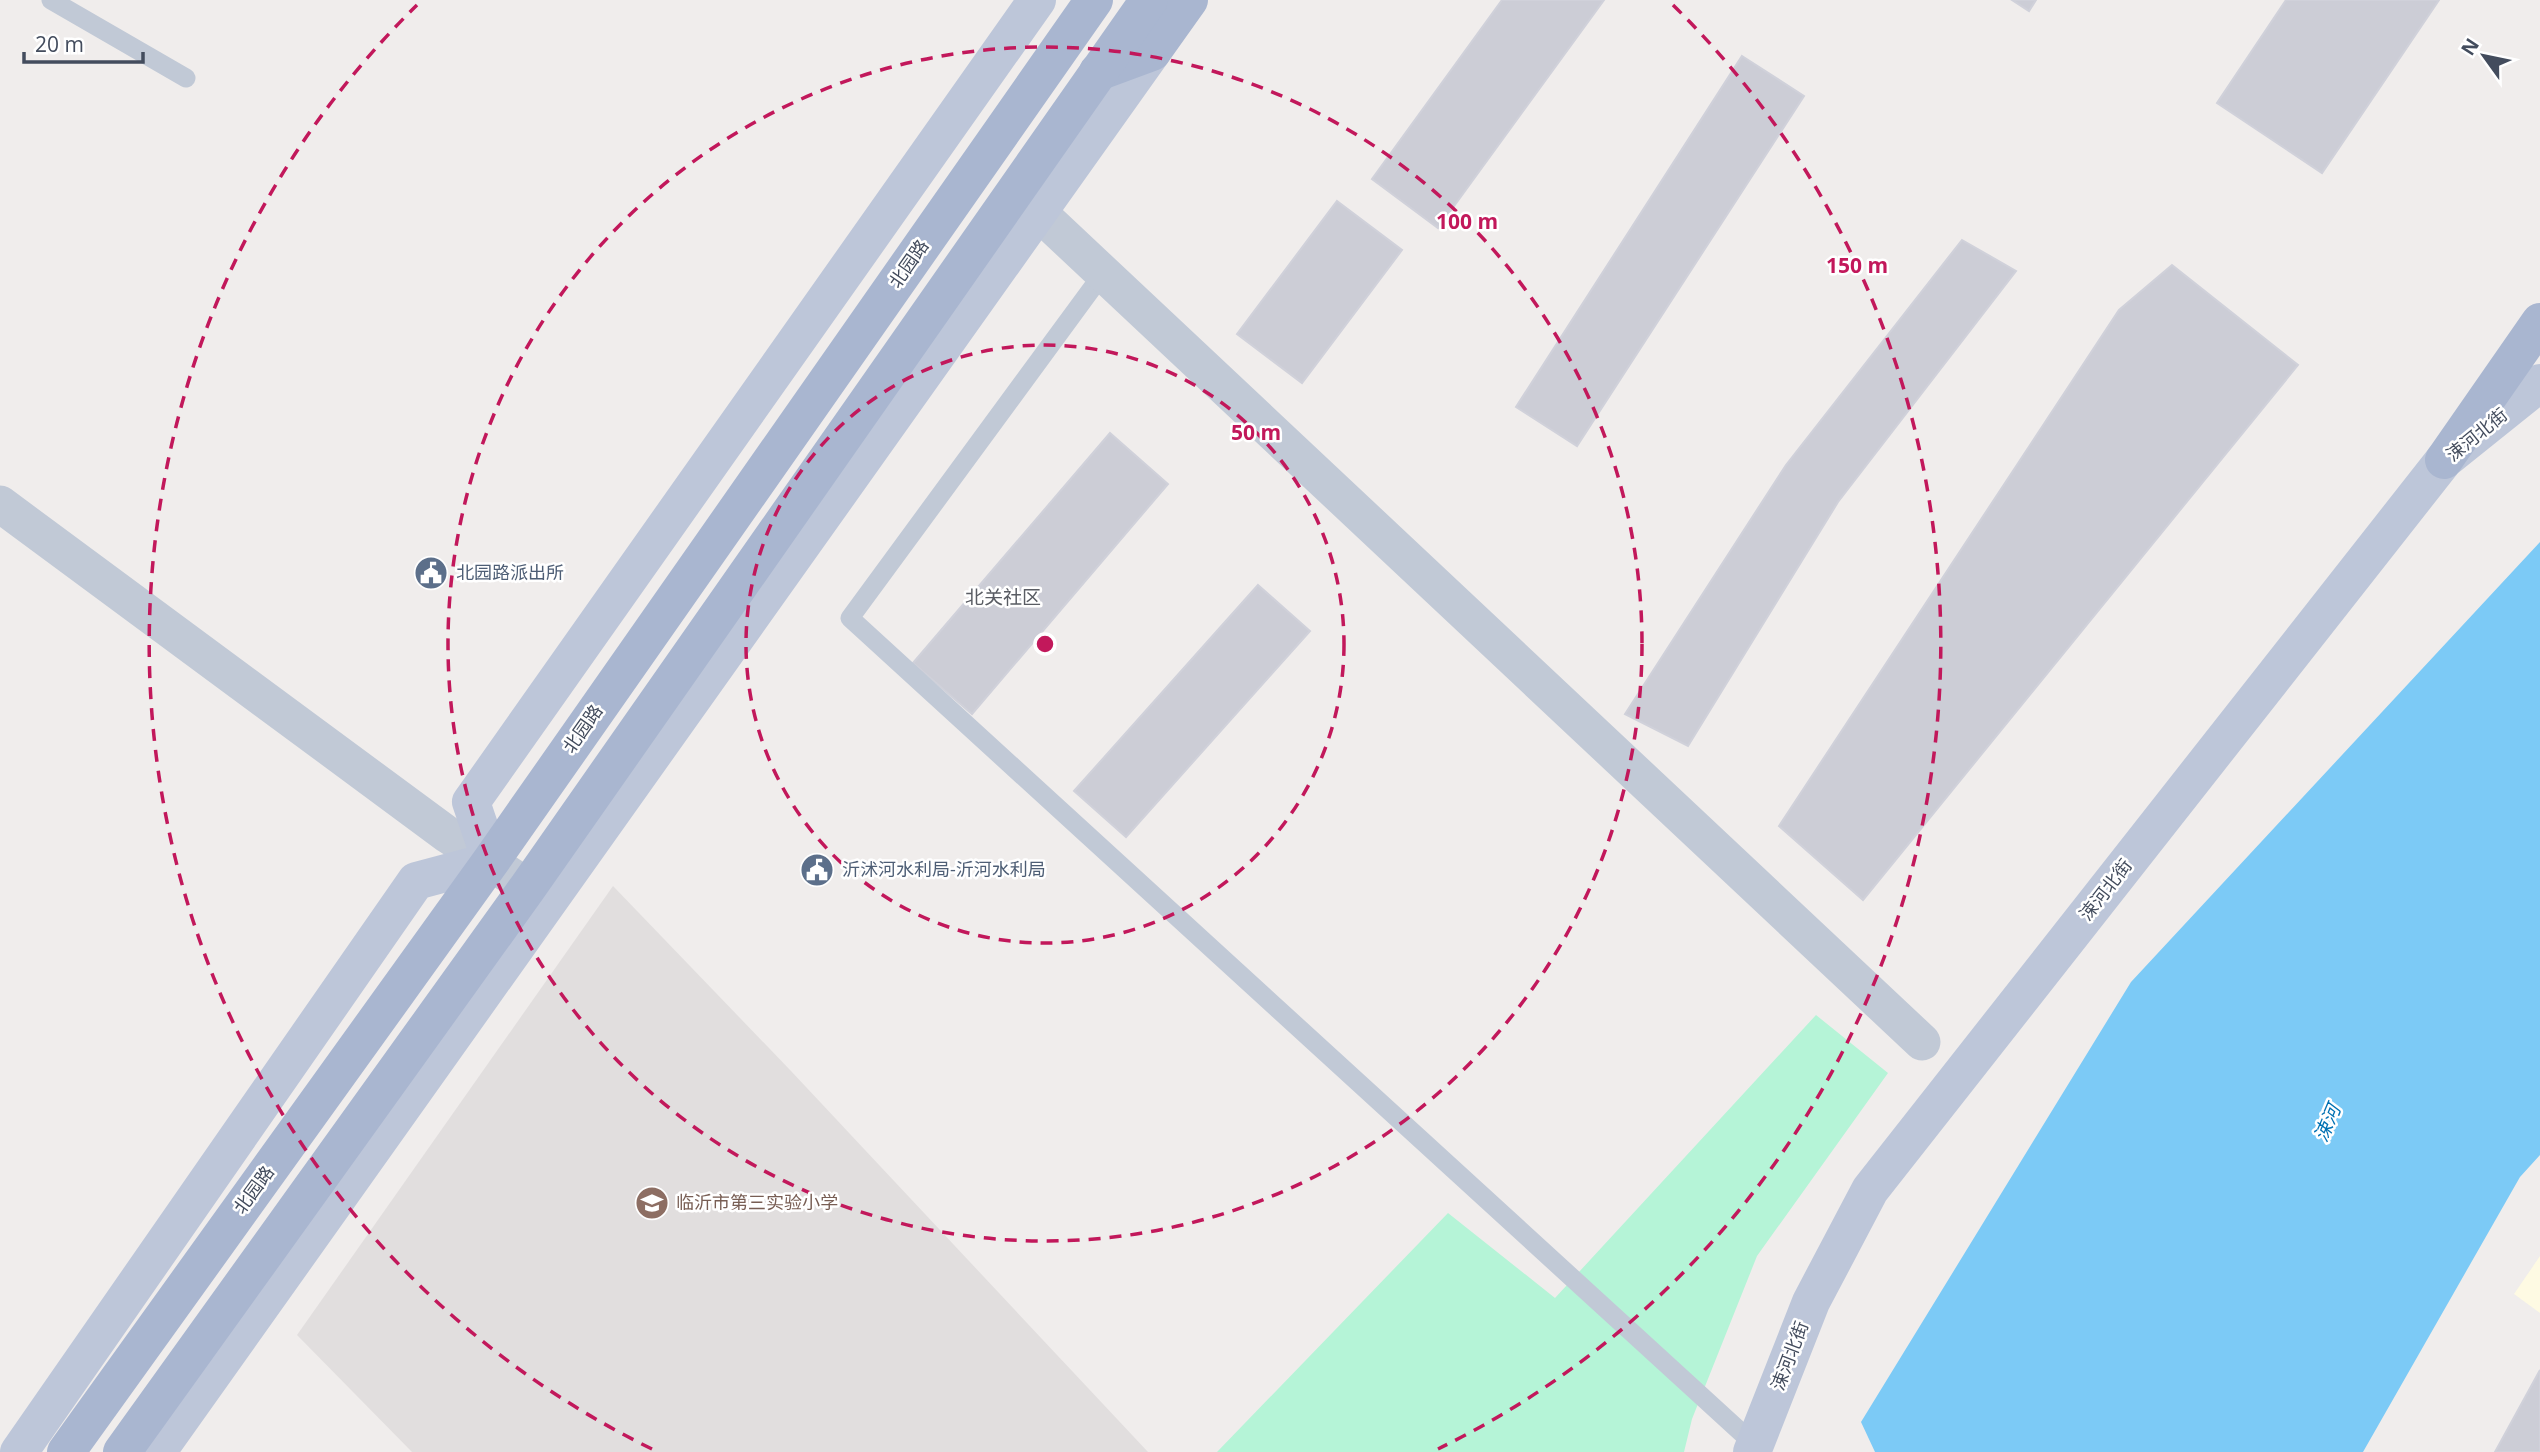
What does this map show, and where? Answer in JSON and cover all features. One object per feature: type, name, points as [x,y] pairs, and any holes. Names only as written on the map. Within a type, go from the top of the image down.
[{"type":"main road","name":"北园路","points":[[65,1452],[491,861],[1094,0]]},
{"type":"main road","points":[[122,1452],[528,887],[1149,0]]},
{"type":"main road","points":[[1098,72],[1152,52],[1189,0]]},
{"type":"main road","points":[[2444,460],[2540,322]]},
{"type":"street","points":[[491,861],[471,802],[1037,0]]},
{"type":"street","points":[[158,1452],[1152,52]]},
{"type":"street","points":[[1038,212],[1922,1042]]},
{"type":"street","name":"涑河北街","points":[[1754,1448],[1811,1302],[1870,1190],[2444,460],[2540,383]]},
{"type":"street","points":[[0,504],[448,835],[528,887]]},
{"type":"street","points":[[19,1452],[416,881],[491,861]]},
{"type":"lane","points":[[51,0],[186,78]]},
{"type":"lane","points":[[1104,272],[850,618],[1754,1448]]},
{"type":"shaded area","name":"临沂市第三实验小学","points":[[613,886],[791,1071],[1148,1452],[412,1452],[297,1335]]},
{"type":"shaded area","points":[[2540,1256],[2540,1313],[2514,1294]]},
{"type":"green space","points":[[1816,1015],[1888,1073],[1757,1256],[1692,1419],[1684,1452],[1217,1452],[1448,1213],[1555,1298]]},
{"type":"water","name":"涑河","points":[[2540,542],[2540,1155],[2520,1177],[2363,1452],[1875,1452],[1861,1422],[2131,982]]},
{"type":"building","points":[[1502,0],[1604,0],[1438,228],[1372,179]]},
{"type":"building","points":[[2012,0],[2036,0],[2029,11]]},
{"type":"building","points":[[2286,0],[2439,0],[2322,173],[2217,103]]},
{"type":"building","points":[[1742,56],[1804,96],[1577,446],[1516,407]]},
{"type":"building","points":[[1337,201],[1402,250],[1302,383],[1237,334]]},
{"type":"building","points":[[1962,240],[2016,271],[1838,502],[1688,746],[1625,714],[1786,465]]},
{"type":"building","points":[[2172,265],[2298,365],[1863,900],[1779,826],[2119,310]]},
{"type":"building","points":[[1110,433],[1168,484],[972,714],[913,663]]},
{"type":"building","points":[[1258,585],[1310,631],[1126,837],[1074,791]]},
{"type":"building","points":[[2540,1370],[2540,1452],[2495,1452]]},
{"type":"place","name":"北园路派出所","points":[[431,573]]},
{"type":"place","name":"沂沭河水利局-沂河水利局","points":[[817,870]]},
{"type":"place","name":"临沂市第三实验小学","points":[[652,1203]]},
{"type":"district","name":"北关社区","points":[[1003,597]]}]
